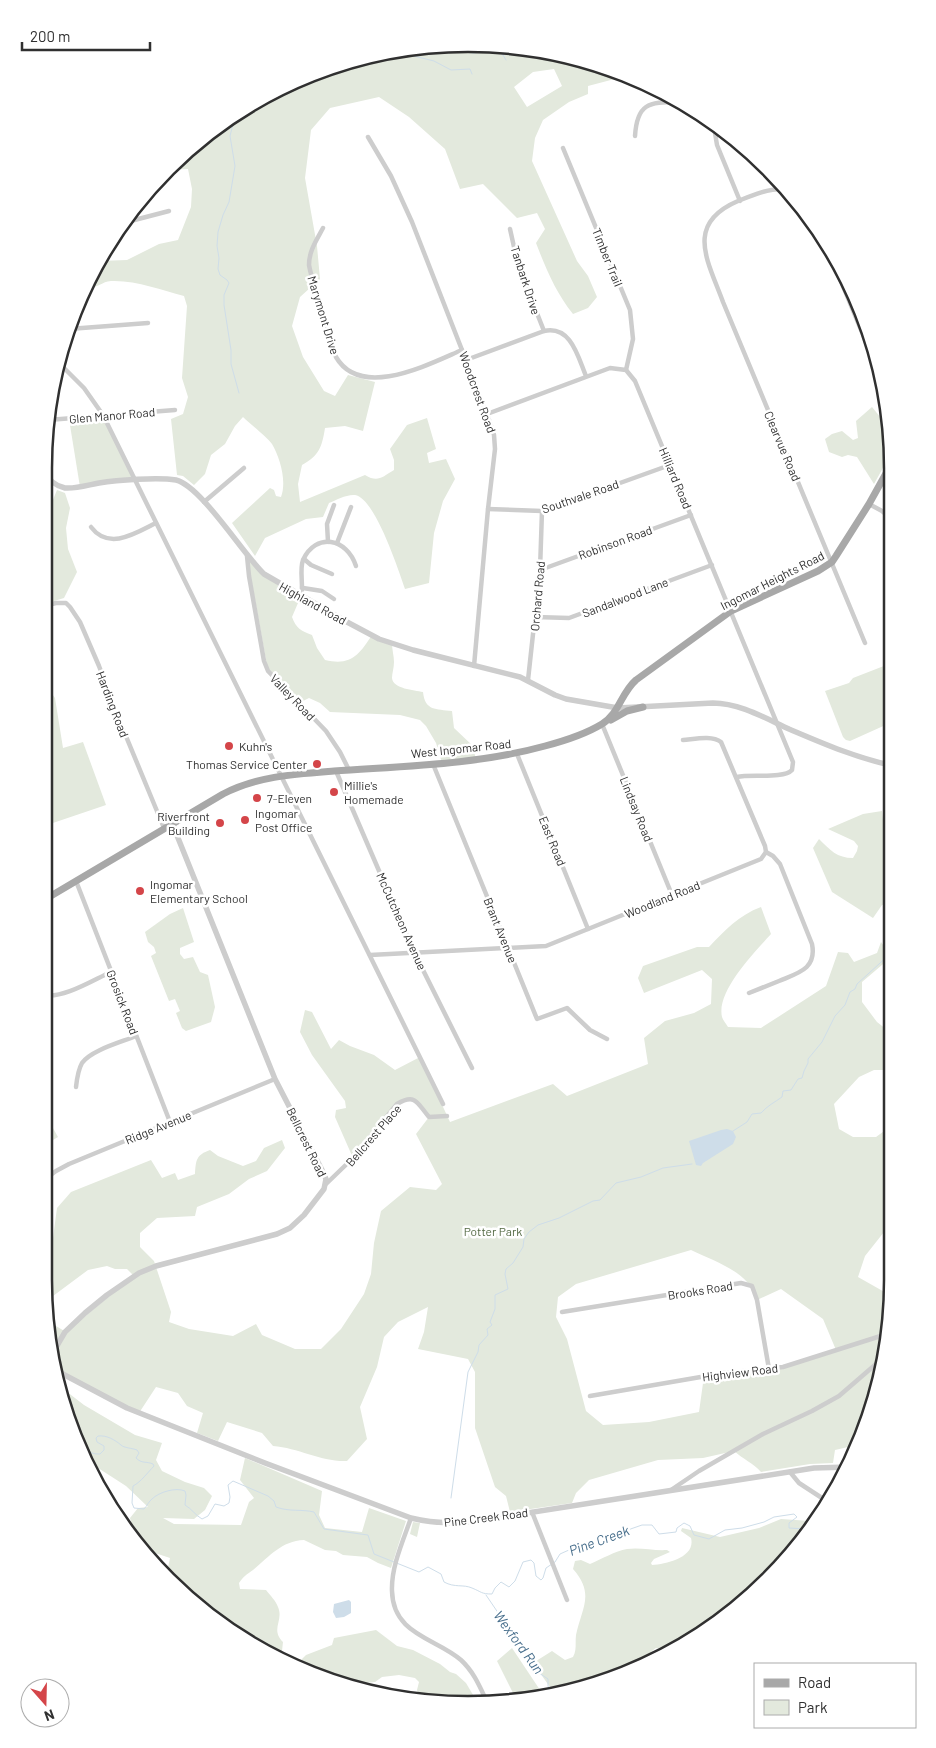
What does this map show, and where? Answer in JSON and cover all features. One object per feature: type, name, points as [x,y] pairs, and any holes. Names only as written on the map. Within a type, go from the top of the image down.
[{"type":"main road","name":"Ingomar Heights Road","points":[[618,708],[626,690],[636,680],[731,612],[818,571],[832,562],[884,477]]},
{"type":"main road","points":[[602,724],[627,711],[643,707]]},
{"type":"main road","name":"West Ingomar Road","points":[[52,895],[172,823],[234,789],[258,780],[281,776],[433,764],[517,754],[571,738],[602,724],[618,708]]},
{"type":"street","points":[[635,136],[638,115],[646,107],[656,103],[666,103]]},
{"type":"street","points":[[715,134],[717,145],[740,200],[760,193],[777,190]]},
{"type":"street","name":"Woodcrest Road","points":[[368,137],[398,191],[494,435],[495,449],[474,666]]},
{"type":"street","name":"Timber Trail","points":[[563,148],[630,310],[633,339],[626,370]]},
{"type":"street","name":"Clearvue Road","points":[[740,200],[722,210],[710,222],[705,231],[704,247],[723,302],[866,643]]},
{"type":"street","points":[[135,220],[169,211]]},
{"type":"street","name":"Marymont Drive","points":[[323,228],[309,256],[309,266],[336,358],[347,370],[367,377],[393,376],[422,367],[462,350]]},
{"type":"street","name":"Tanbark Drive","points":[[510,229],[518,265],[544,331]]},
{"type":"street","points":[[77,328],[148,323]]},
{"type":"street","points":[[466,360],[544,331],[557,331],[569,339],[575,348],[586,376]]},
{"type":"street","points":[[487,414],[610,368],[626,370]]},
{"type":"street","points":[[65,369],[84,388],[103,415],[444,1104]]},
{"type":"street","name":"Hilliard Road","points":[[626,370],[638,385],[777,724]]},
{"type":"street","name":"Glen Manor Road","points":[[55,419],[175,410]]},
{"type":"street","name":"Southvale Road","points":[[488,509],[542,511],[670,465]]},
{"type":"street","points":[[204,502],[244,468]]},
{"type":"street","name":"Highland Road","points":[[52,480],[55,484],[66,488],[136,480],[163,479],[178,481],[190,488],[204,502],[247,556],[264,574],[379,638],[413,650],[528,680],[561,698],[618,708]]},
{"type":"street","points":[[869,504],[884,513]]},
{"type":"street","points":[[328,542],[327,524],[334,505]]},
{"type":"street","points":[[337,543],[351,508]]},
{"type":"street","name":"Orchard Road","points":[[528,680],[540,570],[542,511]]},
{"type":"street","name":"Robinson Road","points":[[540,570],[691,515]]},
{"type":"street","points":[[92,527],[96,534],[110,540],[123,538],[156,523]]},
{"type":"street","points":[[302,596],[304,559],[313,548],[328,542],[337,543],[350,552],[356,566]]},
{"type":"street","name":"Valley Road","points":[[247,556],[264,661],[268,671],[326,731],[349,770]]},
{"type":"street","points":[[304,559],[312,565],[332,574]]},
{"type":"street","name":"Sandalwood Lane","points":[[535,617],[569,618],[712,565]]},
{"type":"street","points":[[303,588],[322,591],[334,599]]},
{"type":"street","name":"Harding Road","points":[[52,603],[66,603],[80,622],[164,828]]},
{"type":"street","points":[[618,708],[719,703],[738,707],[853,755],[884,763]]},
{"type":"street","name":"Lindsay Road","points":[[602,724],[672,895]]},
{"type":"street","points":[[737,777],[780,775],[791,772],[793,762],[777,724]]},
{"type":"street","points":[[683,740],[710,738],[718,740],[722,744],[766,846],[766,852],[773,856],[780,864],[812,944],[813,954],[810,963],[802,971],[749,993]]},
{"type":"street","name":"East Road","points":[[517,754],[588,929]]},
{"type":"street","name":"Brant Avenue","points":[[433,764],[537,1019],[567,1008],[590,1030],[607,1039]]},
{"type":"street","name":"McCutcheon Avenue","points":[[336,771],[414,952],[472,1068]]},
{"type":"street","name":"Bellcrest Road","points":[[58,1345],[77,1320],[134,1276],[156,1266],[192,1258],[285,1230],[304,1215],[321,1194],[326,1184],[323,1172],[275,1079],[172,823]]},
{"type":"street","name":"Woodland Road","points":[[370,955],[546,946],[754,862],[761,859],[766,852]]},
{"type":"street","name":"Grosick Road","points":[[76,881],[170,1122]]},
{"type":"street","points":[[52,996],[62,994],[111,972]]},
{"type":"street","points":[[76,1087],[79,1070],[86,1059],[136,1036]]},
{"type":"street","name":"Ridge Avenue","points":[[52,1173],[69,1164],[275,1079]]},
{"type":"street","name":"Bellcrest Place","points":[[326,1184],[357,1154],[397,1104],[407,1099],[412,1099],[417,1102],[429,1117],[448,1116]]},
{"type":"street","name":"Brooks Road","points":[[562,1312],[748,1283],[752,1286],[757,1300],[769,1369]]},
{"type":"street","name":"Highview Road","points":[[590,1396],[724,1373],[769,1369],[794,1364],[880,1336]]},
{"type":"street","points":[[670,1490],[763,1434],[812,1412],[839,1396],[875,1365]]},
{"type":"street","name":"Pine Creek Road","points":[[63,1374],[127,1408],[265,1463],[411,1518],[441,1524],[532,1512],[814,1468],[840,1467]]},
{"type":"street","points":[[790,1472],[799,1483],[822,1498]]},
{"type":"street","points":[[532,1512],[567,1600]]},
{"type":"street","points":[[411,1518],[392,1578],[392,1592],[396,1610],[405,1624],[418,1636],[444,1648],[463,1662],[471,1670],[484,1695]]},
{"type":"green space","points":[[441,53],[495,53],[549,60],[614,79],[588,86],[588,94],[569,102],[543,120],[535,138],[532,161],[577,261],[588,276],[597,297],[588,308],[573,314],[561,298],[536,243],[545,229],[537,213],[517,218],[483,184],[460,189],[445,149],[409,117],[379,97],[330,108],[311,130],[305,178],[317,246],[320,279],[300,297],[292,326],[303,357],[324,391],[335,396],[348,375],[375,382],[363,431],[345,426],[325,428],[319,450],[302,465],[298,484],[300,502],[365,475],[377,479],[394,470],[394,460],[390,449],[407,425],[427,418],[436,449],[427,453],[429,463],[446,459],[455,479],[443,501],[434,533],[429,583],[405,589],[378,521],[363,499],[355,495],[345,496],[329,503],[323,517],[306,519],[265,538],[255,556],[232,523],[270,488],[274,490],[276,496],[281,497],[283,477],[278,456],[270,441],[243,417],[235,426],[225,444],[211,455],[205,474],[194,485],[183,476],[177,475],[171,419],[183,414],[188,397],[182,378],[187,306],[184,296],[130,282],[111,281],[94,287],[108,261],[127,260],[159,244],[178,240],[191,207],[192,189],[188,169],[179,169],[215,138],[260,108],[309,84],[387,60]],"holes":[[[554,69],[562,86],[527,107],[514,87],[533,72]]]},
{"type":"green space","points":[[872,407],[880,417],[884,466],[874,484],[857,457],[848,455],[842,457],[829,452],[825,439],[832,434],[842,431],[853,440],[858,438],[856,421]]},
{"type":"green space","points":[[103,415],[135,480],[80,487],[69,419]]},
{"type":"green space","points":[[57,490],[65,493],[70,508],[66,528],[68,549],[77,572],[64,598],[52,602],[52,502]]},
{"type":"green space","points":[[247,556],[256,567],[301,596],[292,617],[299,629],[312,635],[317,648],[325,660],[348,660],[363,648],[372,635],[392,643],[394,662],[393,682],[400,687],[423,692],[426,703],[432,708],[452,711],[454,728],[473,746],[476,760],[442,763],[436,743],[420,720],[400,715],[330,712],[320,703],[309,698],[299,703],[268,671]]},
{"type":"green space","points":[[884,666],[884,726],[850,741],[843,737],[825,691],[849,683],[853,678]]},
{"type":"green space","points":[[52,694],[55,698],[63,748],[83,742],[106,805],[52,823]]},
{"type":"green space","points":[[882,811],[884,828],[884,904],[873,918],[832,892],[813,848],[819,839],[838,855],[853,858],[858,846],[854,841],[828,829],[863,814]]},
{"type":"green space","name":"Potter Park","points":[[761,907],[771,934],[738,972],[725,996],[722,1017],[728,1027],[761,1028],[826,986],[838,952],[848,953],[854,962],[877,953],[881,942],[884,946],[884,963],[862,982],[862,1002],[877,1022],[884,1028],[884,1070],[874,1070],[859,1077],[834,1104],[839,1129],[853,1137],[876,1137],[884,1131],[884,1232],[865,1256],[858,1277],[884,1291],[883,1307],[876,1361],[861,1414],[849,1447],[835,1450],[833,1463],[810,1464],[761,1472],[734,1451],[703,1458],[658,1460],[589,1480],[576,1493],[572,1503],[510,1512],[506,1496],[495,1487],[475,1428],[475,1372],[468,1359],[418,1349],[424,1332],[428,1307],[398,1322],[384,1337],[377,1367],[360,1407],[367,1439],[347,1461],[337,1461],[273,1446],[262,1433],[227,1422],[218,1441],[197,1433],[203,1413],[187,1406],[178,1393],[156,1387],[139,1413],[63,1374],[55,1325],[66,1332],[134,1276],[127,1269],[115,1269],[107,1266],[88,1270],[53,1296],[52,1238],[57,1208],[71,1192],[151,1160],[162,1178],[175,1173],[178,1180],[195,1174],[199,1156],[210,1150],[218,1156],[243,1166],[256,1161],[264,1148],[282,1140],[285,1148],[267,1171],[249,1179],[229,1194],[197,1207],[195,1216],[157,1218],[140,1233],[140,1247],[154,1261],[171,1312],[169,1322],[189,1329],[233,1336],[256,1324],[262,1335],[295,1349],[321,1349],[341,1329],[364,1294],[371,1274],[374,1243],[381,1211],[410,1187],[436,1190],[442,1184],[416,1134],[429,1117],[412,1099],[397,1104],[353,1158],[335,1117],[336,1110],[346,1108],[345,1101],[312,1055],[300,1032],[305,1010],[312,1012],[331,1049],[339,1040],[374,1055],[395,1070],[420,1057],[450,1122],[553,1084],[567,1096],[648,1064],[644,1038],[665,1021],[694,1013],[711,1004],[712,979],[702,970],[644,993],[638,978],[643,966],[697,947],[709,947],[732,924],[746,914]],"holes":[[[691,1250],[720,1263],[747,1282],[757,1300],[781,1289],[823,1319],[836,1350],[769,1369],[704,1376],[699,1412],[649,1422],[603,1425],[586,1411],[567,1339],[556,1317],[558,1297],[576,1284]]]},
{"type":"green space","points":[[183,908],[194,942],[180,948],[180,954],[184,959],[193,957],[200,972],[208,975],[215,1007],[211,1022],[186,1031],[182,1028],[176,1013],[180,1011],[175,999],[169,1001],[151,956],[156,953],[154,947],[148,942],[145,932],[170,914]]},
{"type":"green space","points":[[52,1126],[58,1137],[52,1141]]},
{"type":"green space","points":[[69,1393],[84,1405],[135,1435],[162,1443],[156,1460],[162,1471],[185,1482],[204,1488],[212,1496],[205,1510],[194,1519],[163,1518],[174,1524],[241,1525],[249,1502],[254,1498],[240,1480],[245,1458],[322,1491],[319,1515],[325,1528],[362,1532],[369,1508],[406,1521],[391,1568],[367,1557],[343,1555],[336,1551],[325,1550],[304,1540],[289,1543],[282,1547],[245,1576],[239,1583],[240,1589],[266,1590],[278,1607],[277,1629],[279,1637],[283,1642],[283,1652],[260,1640],[215,1610],[174,1574],[168,1567],[170,1558],[155,1553],[132,1524],[130,1518],[138,1508],[148,1507],[126,1486],[97,1467],[84,1439]]},
{"type":"green space","points":[[781,1519],[806,1521],[762,1574],[721,1610],[676,1640],[660,1649],[656,1648],[648,1655],[627,1664],[550,1688],[533,1663],[552,1651],[565,1660],[573,1657],[576,1635],[585,1601],[584,1586],[573,1569],[575,1561],[581,1560],[590,1564],[618,1551],[637,1548],[667,1550],[670,1552],[654,1559],[651,1563],[652,1565],[665,1563],[685,1555],[689,1550],[691,1538],[681,1531],[682,1528],[720,1537],[759,1528]]},
{"type":"green space","points":[[413,1522],[420,1523],[417,1537],[410,1534]]},
{"type":"green space","points":[[376,1630],[397,1646],[413,1650],[456,1674],[466,1683],[474,1696],[418,1692],[419,1682],[415,1678],[399,1675],[382,1677],[375,1682],[367,1683],[301,1660],[306,1655],[332,1645],[334,1638]]},
{"type":"green space","points":[[512,1648],[540,1689],[513,1693],[497,1661]]},
{"type":"water","points":[[727,1129],[733,1131],[736,1137],[733,1144],[701,1166],[696,1165],[689,1141]]},
{"type":"water","points":[[349,1600],[351,1602],[351,1613],[344,1617],[336,1618],[333,1612],[334,1604]]},
{"type":"waterway","points":[[467,52],[480,52]]},
{"type":"waterway","points":[[503,55],[506,60]]},
{"type":"waterway","points":[[414,56],[434,61],[451,70],[470,69],[472,74]]},
{"type":"waterway","points":[[232,126],[230,136],[235,166],[229,202],[218,232],[217,246],[218,269],[220,275],[229,283],[224,295],[224,305],[231,350],[231,364],[239,393]]},
{"type":"waterway","points":[[733,1131],[747,1122],[752,1114],[761,1113],[782,1097],[783,1091],[791,1090],[798,1079],[802,1078],[808,1059],[822,1042],[835,1016],[845,1005],[850,992],[884,959]]},
{"type":"waterway","points":[[451,1498],[468,1372],[478,1352],[479,1345],[488,1335],[487,1329],[492,1325],[490,1322],[495,1309],[495,1295],[508,1289],[506,1269],[513,1263],[523,1247],[524,1239],[529,1232],[538,1225],[559,1218],[593,1201],[600,1200],[616,1183],[641,1177],[663,1168],[692,1164]]},
{"type":"waterway","name":"Pine Creek","points":[[89,1451],[100,1454],[104,1450],[104,1446],[97,1442],[96,1438],[98,1436],[108,1437],[124,1447],[137,1450],[139,1453],[136,1458],[138,1460],[153,1464],[154,1466],[133,1486],[132,1503],[134,1508],[144,1509],[159,1494],[172,1490],[181,1490],[185,1491],[185,1505],[202,1519],[208,1516],[215,1504],[224,1506],[229,1503],[228,1485],[233,1481],[268,1496],[274,1501],[276,1507],[314,1512],[324,1529],[368,1535],[374,1554],[419,1572],[428,1567],[441,1574],[444,1582],[469,1587],[486,1594],[492,1594],[501,1582],[509,1587],[515,1581],[523,1562],[531,1560],[534,1563],[536,1576],[541,1580],[546,1568],[555,1562],[560,1554],[589,1541],[599,1540],[642,1525],[652,1525],[659,1534],[676,1532],[677,1528],[684,1523],[690,1526],[694,1535],[709,1539],[725,1530],[742,1528],[774,1517],[794,1514],[797,1517],[789,1523],[789,1528],[801,1529]]},
{"type":"waterway","name":"Wexford Run","points":[[486,1595],[539,1673],[548,1679],[549,1688]]},
{"type":"place","name":"Kuhn's","points":[[229,746]]},
{"type":"place","name":"Thomas Service Center","points":[[317,764]]},
{"type":"place","name":"Millie's Homemade","points":[[334,792]]},
{"type":"place","name":"7-Eleven","points":[[257,798]]},
{"type":"place","name":"Ingomar Post Office","points":[[245,820]]},
{"type":"place","name":"Riverfront Building","points":[[220,823]]},
{"type":"place","name":"Ingomar Elementary School","points":[[140,891]]}]
